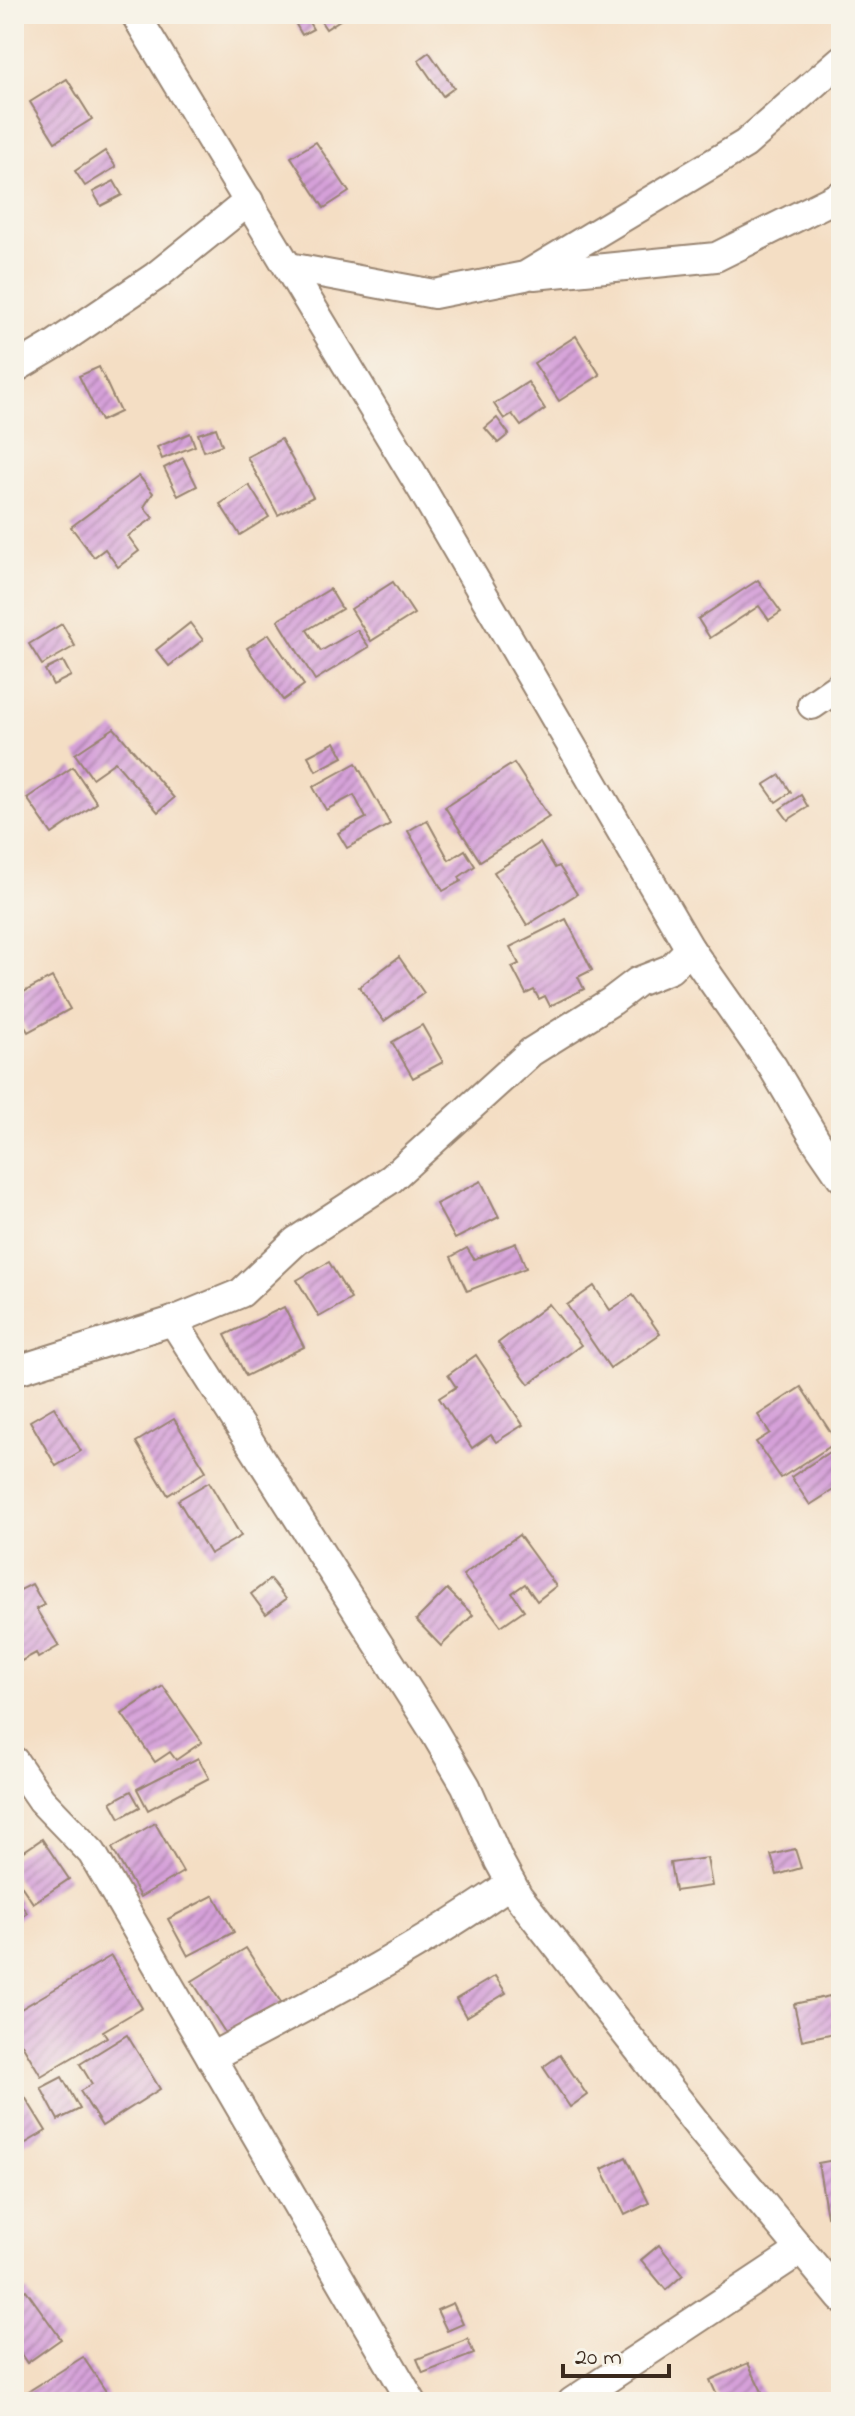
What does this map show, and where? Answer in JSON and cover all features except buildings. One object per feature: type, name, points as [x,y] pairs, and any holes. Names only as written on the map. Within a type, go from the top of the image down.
[{"type":"street","points":[[135,14],[289,267],[690,949],[772,1066],[841,1177]]},
{"type":"street","points":[[525,276],[745,144],[841,60]]},
{"type":"street","points":[[289,267],[434,294],[525,276],[716,257],[841,195]]},
{"type":"street","points":[[14,369],[156,276],[249,201]]},
{"type":"street","points":[[812,705],[841,685]]},
{"type":"street","points":[[14,1371],[173,1321],[241,1293],[296,1241],[391,1179],[531,1052],[637,982],[670,969],[690,949]]},
{"type":"street","points":[[173,1321],[433,1730],[466,1786],[518,1896],[704,2133],[841,2298]]},
{"type":"street","points":[[14,1761],[41,1800],[92,1853],[412,2402]]},
{"type":"street","points":[[211,2057],[343,1987],[511,1883]]},
{"type":"street","points":[[572,2402],[801,2250]]}]
